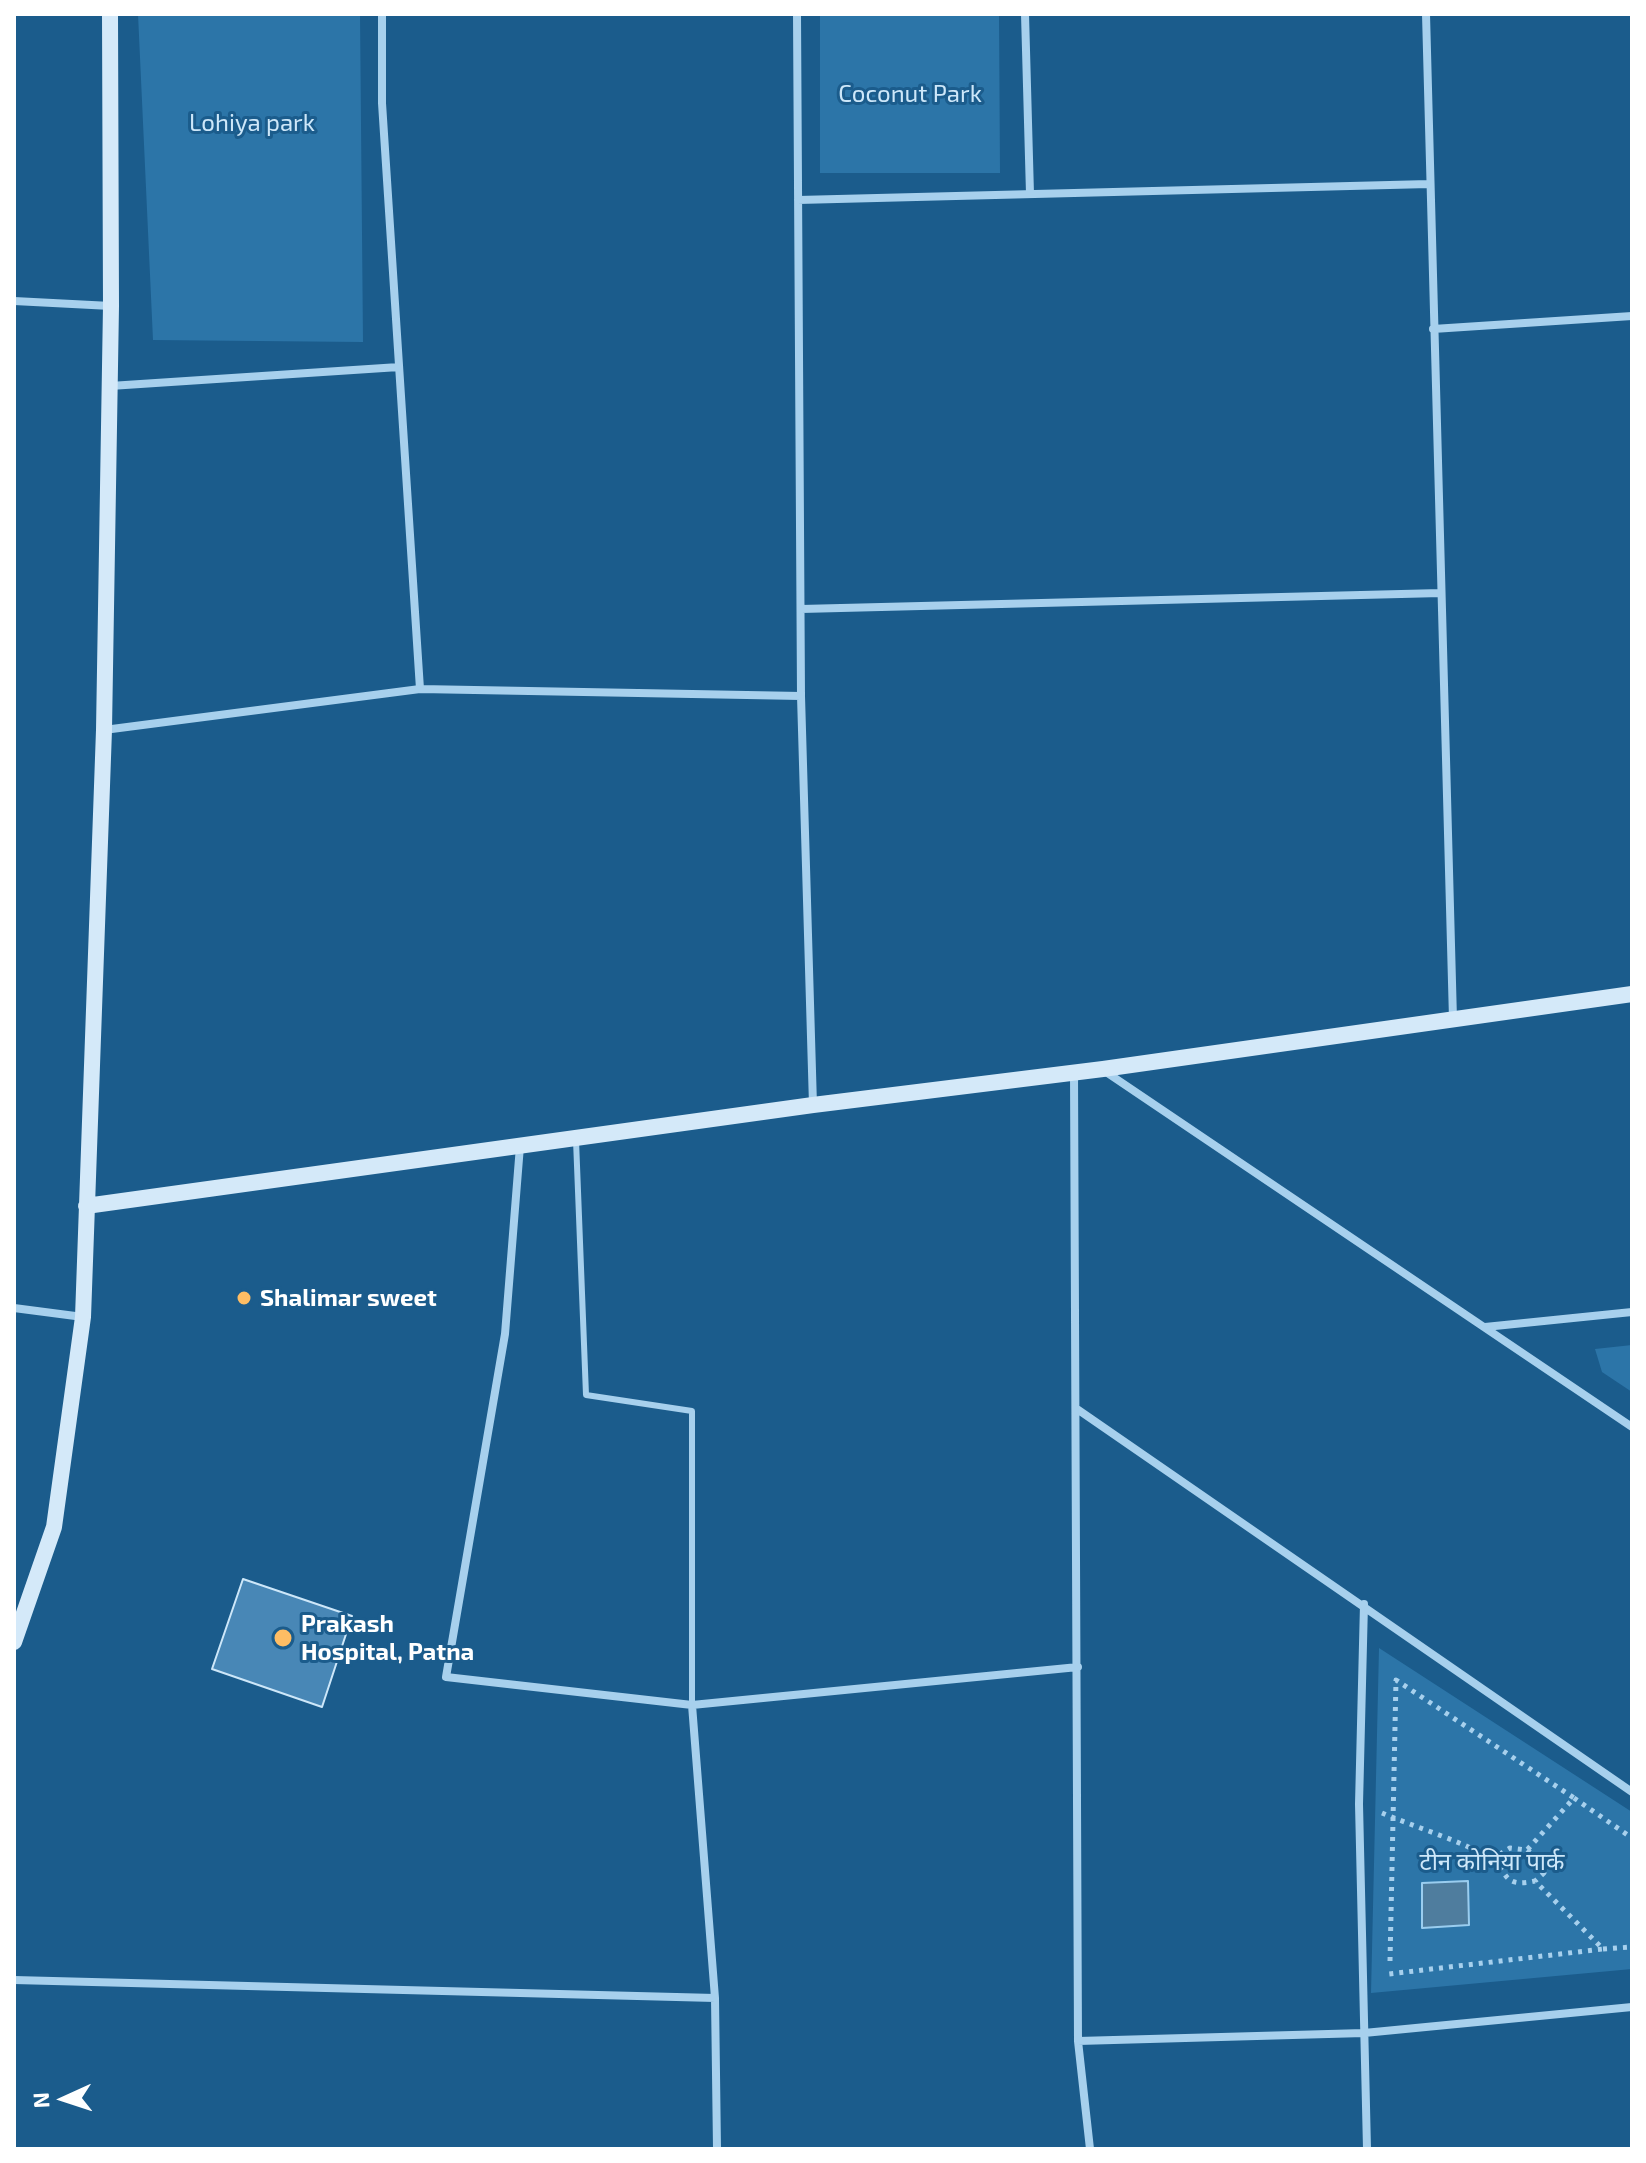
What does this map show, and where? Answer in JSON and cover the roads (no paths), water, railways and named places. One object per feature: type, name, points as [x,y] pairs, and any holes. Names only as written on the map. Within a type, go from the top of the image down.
[{"type":"street","points":[[14,1642],[54,1527],[83,1317],[104,730],[111,306],[110,14]]},
{"type":"street","points":[[382,14],[382,103],[420,689]]},
{"type":"street","points":[[797,14],[801,696],[813,1105]]},
{"type":"street","points":[[1025,14],[1030,194]]},
{"type":"street","points":[[1426,14],[1453,1020]]},
{"type":"street","points":[[798,200],[1429,184]]},
{"type":"street","points":[[14,301],[111,306]]},
{"type":"street","points":[[1433,329],[1632,316]]},
{"type":"street","points":[[109,386],[399,367]]},
{"type":"street","points":[[801,609],[1441,593]]},
{"type":"street","points":[[104,730],[420,689],[801,696]]},
{"type":"street","points":[[86,1206],[813,1105],[1074,1073],[1632,994]]},
{"type":"street","points":[[1103,1069],[1632,1427]]},
{"type":"street","points":[[1074,1073],[1078,2041],[1090,2149]]},
{"type":"street","points":[[520,1146],[505,1334],[446,1677],[692,1705],[1078,1667]]},
{"type":"street","points":[[14,1308],[83,1317]]},
{"type":"street","points":[[1484,1327],[1632,1312]]},
{"type":"street","points":[[1077,1409],[1364,1604],[1632,1792]]},
{"type":"street","points":[[1364,1604],[1359,1804],[1367,2149]]},
{"type":"street","points":[[692,1705],[715,1998],[717,2149]]},
{"type":"street","points":[[14,1980],[715,1998]]},
{"type":"street","points":[[1078,2041],[1364,2033],[1632,2007]]},
{"type":"lane","points":[[576,1138],[586,1395],[692,1411],[692,1705]]},
{"type":"place","name":"Shalimar sweet","points":[[244,1298]]},
{"type":"place","name":"Prakash Hospital, Patna","points":[[283,1638]]},
{"type":"park label","name":"Coconut Park","points":[[910,94]]},
{"type":"park label","name":"Lohiya park","points":[[252,123]]},
{"type":"park label","name":"टीन कोनिया पार्क","points":[[1492,1862]]}]
